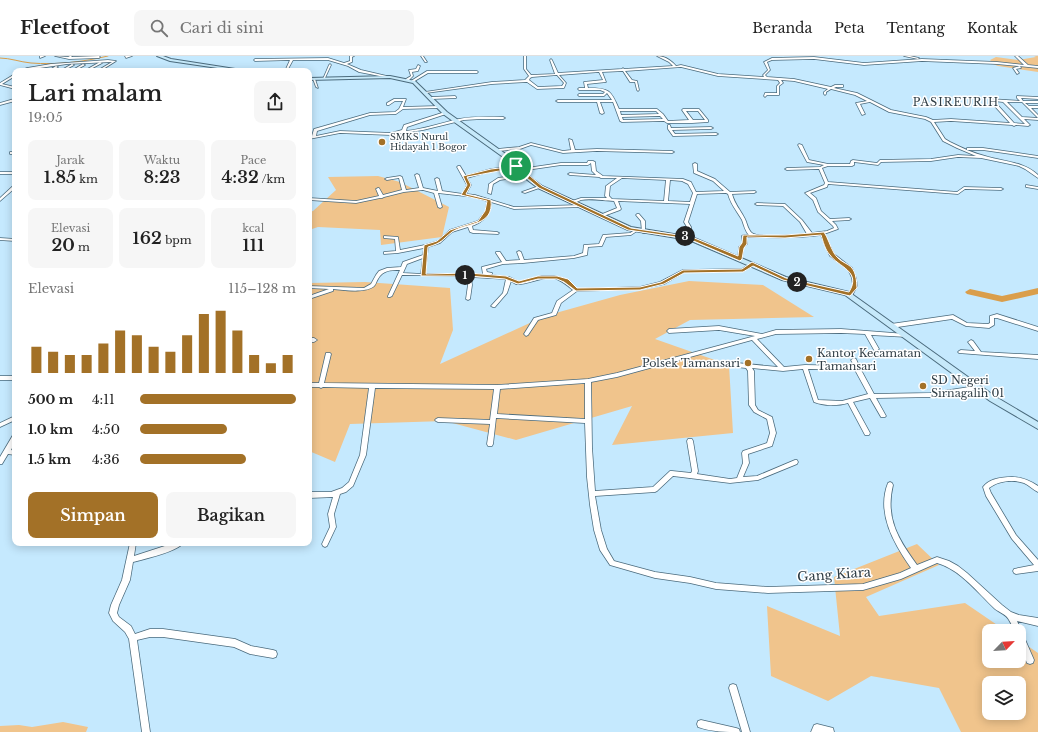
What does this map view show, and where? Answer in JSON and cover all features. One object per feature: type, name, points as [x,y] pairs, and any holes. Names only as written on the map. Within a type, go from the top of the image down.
[{"type":"main road","points":[[159,56],[170,60],[225,68]]},
{"type":"main road","points":[[312,79],[390,77],[410,80],[426,92],[454,121],[498,150],[540,187],[635,231],[690,238],[784,279],[850,295],[976,388],[1038,426]]},
{"type":"street","points":[[57,56],[99,57]]},
{"type":"street","points":[[126,57],[131,56]]},
{"type":"street","points":[[344,64],[351,61],[351,57],[353,56]]},
{"type":"street","points":[[422,56],[426,61]]},
{"type":"street","points":[[525,56],[525,69],[527,74],[530,76]]},
{"type":"street","points":[[658,56],[670,61],[675,66]]},
{"type":"street","points":[[905,56],[926,60]]},
{"type":"street","points":[[1016,56],[1026,66]]},
{"type":"street","points":[[766,78],[764,75],[769,70],[765,62],[772,59],[818,58],[864,64],[926,60],[1038,67]]},
{"type":"street","points":[[288,68],[292,59]]},
{"type":"street","points":[[255,60],[325,59],[344,64],[360,71],[390,77]]},
{"type":"street","points":[[90,68],[104,60]]},
{"type":"street","points":[[26,68],[88,63],[104,60],[115,61],[103,68]]},
{"type":"street","points":[[426,92],[492,83],[528,81],[537,88],[563,88],[563,85],[566,84],[557,74],[551,60]]},
{"type":"street","points":[[78,68],[88,63]]},
{"type":"street","points":[[54,68],[61,64]]},
{"type":"street","points":[[66,68],[73,64]]},
{"type":"street","points":[[324,78],[330,65]]},
{"type":"street","points":[[410,80],[412,76],[410,71],[417,70],[419,66]]},
{"type":"street","points":[[530,76],[675,66],[718,76],[799,81],[851,93],[871,101],[886,110],[925,117],[932,121],[944,140],[985,157]]},
{"type":"street","points":[[1018,73],[1014,68],[1026,66]]},
{"type":"street","points":[[623,69],[631,81],[636,81],[638,90]]},
{"type":"street","points":[[587,89],[584,83],[605,81],[600,71]]},
{"type":"street","points":[[410,80],[427,72],[477,72]]},
{"type":"street","points":[[12,76],[0,84],[12,88]]},
{"type":"street","points":[[528,81],[530,76]]},
{"type":"street","points":[[765,96],[766,94],[778,94],[778,86],[782,83],[779,79]]},
{"type":"street","points":[[312,80],[317,87]]},
{"type":"street","points":[[799,81],[798,84],[802,87]]},
{"type":"street","points":[[834,81],[835,86]]},
{"type":"street","points":[[825,94],[824,92],[835,86],[842,86]]},
{"type":"street","points":[[579,89],[604,89],[606,93]]},
{"type":"street","points":[[579,95],[611,94],[622,121],[692,122],[706,121],[699,110],[684,110],[692,122]]},
{"type":"street","points":[[432,98],[455,97]]},
{"type":"street","points":[[1038,98],[1018,97],[1038,118]]},
{"type":"street","points":[[388,104],[394,100],[405,100],[396,113],[370,114],[347,120],[339,124],[325,126],[322,130],[314,131],[314,137],[340,132],[385,134],[398,133],[424,130],[429,126],[465,119],[503,118]]},
{"type":"street","points":[[1014,124],[990,100],[1038,102]]},
{"type":"street","points":[[932,121],[951,120],[1028,125],[1004,100]]},
{"type":"street","points":[[0,104],[12,101]]},
{"type":"street","points":[[558,101],[614,101]]},
{"type":"street","points":[[598,101],[602,113]]},
{"type":"street","points":[[863,114],[858,103],[871,101]]},
{"type":"street","points":[[400,109],[439,107]]},
{"type":"street","points":[[1028,107],[1038,107]]},
{"type":"street","points":[[618,110],[657,110],[662,115],[674,135],[716,134]]},
{"type":"street","points":[[1002,112],[1016,113]]},
{"type":"street","points":[[1033,112],[1038,112]]},
{"type":"street","points":[[398,133],[404,130],[406,126],[413,125],[421,119],[445,113]]},
{"type":"street","points":[[620,116],[662,115]]},
{"type":"street","points":[[1021,118],[1038,118]]},
{"type":"street","points":[[670,129],[711,128]]},
{"type":"street","points":[[385,134],[387,129]]},
{"type":"street","points":[[570,140],[573,151]]},
{"type":"street","points":[[498,150],[520,148],[531,144],[560,152],[672,152]]},
{"type":"street","points":[[800,146],[808,161],[828,165],[852,165],[853,161],[878,164],[882,161],[931,160],[951,156],[985,157],[1018,163],[1030,169],[1038,177]]},
{"type":"street","points":[[966,150],[983,149],[1038,157]]},
{"type":"street","points":[[465,177],[491,170],[520,170],[571,161],[589,164],[589,162],[593,162],[594,171],[601,176]]},
{"type":"street","points":[[695,164],[695,172],[714,180],[727,192],[752,236]]},
{"type":"street","points":[[787,169],[820,168],[828,165]]},
{"type":"street","points":[[459,166],[469,185],[464,195]]},
{"type":"street","points":[[820,168],[827,183]]},
{"type":"street","points":[[490,193],[491,184],[494,181],[520,170]]},
{"type":"street","points":[[0,173],[12,173]]},
{"type":"street","points":[[570,174],[668,179],[688,182],[691,184],[695,194],[686,222],[689,229],[690,238]]},
{"type":"street","points":[[417,175],[421,189]]},
{"type":"street","points":[[387,179],[400,177],[404,191]]},
{"type":"street","points":[[610,199],[607,195],[608,185],[619,177]]},
{"type":"street","points":[[437,179],[440,207]]},
{"type":"street","points":[[666,201],[668,179]]},
{"type":"street","points":[[827,183],[958,192],[964,188],[1001,189]]},
{"type":"street","points":[[740,259],[741,247],[745,244],[744,236],[785,236],[822,233],[836,229],[830,220],[818,209],[815,199],[807,193],[826,186],[827,183]]},
{"type":"street","points":[[1027,186],[1038,188]]},
{"type":"street","points":[[524,192],[540,187]]},
{"type":"street","points":[[0,200],[12,189]]},
{"type":"street","points":[[378,189],[382,197]]},
{"type":"street","points":[[312,200],[350,203],[404,191],[421,189],[464,195],[518,208],[581,206]]},
{"type":"street","points":[[695,194],[754,192]]},
{"type":"street","points":[[573,202],[581,199],[610,199],[692,203]]},
{"type":"street","points":[[386,253],[406,251],[439,242],[449,232],[470,226],[482,220],[488,211],[489,200]]},
{"type":"street","points":[[601,216],[619,209],[616,200]]},
{"type":"street","points":[[758,204],[784,205],[801,221],[810,234]]},
{"type":"street","points":[[638,215],[643,221],[644,232]]},
{"type":"street","points":[[830,220],[849,219]]},
{"type":"street","points":[[470,226],[471,231],[473,232],[497,233]]},
{"type":"street","points":[[494,277],[485,273],[484,268],[505,263],[574,257],[585,254],[585,247],[601,245],[604,236],[631,234],[635,231]]},
{"type":"street","points":[[822,233],[832,255],[850,268],[855,286],[850,295]]},
{"type":"street","points":[[385,237],[397,238],[398,252]]},
{"type":"street","points":[[0,238],[12,240]]},
{"type":"street","points":[[423,275],[426,246]]},
{"type":"street","points":[[390,296],[401,274],[406,251]]},
{"type":"street","points":[[519,252],[523,262]]},
{"type":"street","points":[[498,253],[505,263]]},
{"type":"street","points":[[312,287],[335,289],[369,288],[373,285],[377,274],[380,271],[404,265],[424,256]]},
{"type":"street","points":[[526,334],[536,319],[554,314],[559,302],[576,290],[640,288],[662,283],[683,271],[743,270],[752,264]]},
{"type":"street","points":[[401,274],[469,275],[509,278],[518,283],[538,277],[560,278],[576,290]]},
{"type":"street","points":[[468,299],[470,285],[469,275]]},
{"type":"street","points":[[493,306],[505,293],[509,278]]},
{"type":"street","points":[[312,297],[335,289]]},
{"type":"street","points":[[891,326],[953,317],[966,324],[989,326],[992,324],[992,317],[996,316],[1038,329]]},
{"type":"street","points":[[669,331],[719,328],[763,336]]},
{"type":"street","points":[[312,385],[497,387],[588,381],[754,339],[776,332],[798,330],[905,335],[911,331]]},
{"type":"street","points":[[867,333],[876,349]]},
{"type":"street","points":[[754,339],[784,369]]},
{"type":"street","points":[[971,342],[979,353]]},
{"type":"street","points":[[961,352],[1038,358]]},
{"type":"street","points":[[321,386],[328,354]]},
{"type":"street","points":[[854,360],[871,396],[883,416]]},
{"type":"street","points":[[727,364],[784,369],[805,367],[857,368]]},
{"type":"street","points":[[739,480],[746,463],[745,453],[770,444],[773,433],[770,418],[756,411],[752,405],[751,371],[748,366]]},
{"type":"street","points":[[805,367],[816,402],[842,403],[871,396],[930,395],[976,388]]},
{"type":"street","points":[[0,378],[12,378]]},
{"type":"street","points":[[588,381],[588,421],[592,494],[655,489],[672,473],[726,481],[758,478],[796,462]]},
{"type":"street","points":[[312,495],[331,495],[348,487],[361,461],[372,387]]},
{"type":"street","points":[[490,444],[497,387]]},
{"type":"street","points":[[850,401],[868,433]]},
{"type":"street","points":[[0,425],[12,419]]},
{"type":"street","points":[[438,420],[493,419],[588,421]]},
{"type":"street","points":[[690,441],[695,471],[694,476]]},
{"type":"street","points":[[0,462],[12,443]]},
{"type":"street","points":[[7,452],[12,453]]},
{"type":"street","points":[[1038,489],[1027,482],[1016,479],[992,482],[986,487],[988,494],[1010,531],[1038,565]]},
{"type":"street","points":[[890,485],[887,499],[892,531],[900,547],[916,569]]},
{"type":"street","points":[[324,544],[333,527],[331,514],[337,493]]},
{"type":"street","name":"Gang Kiara","points":[[592,494],[593,513],[597,527],[607,557],[612,563],[655,575],[728,587],[768,590],[863,587],[901,576],[937,560],[949,563],[989,600],[1011,615],[1038,622]]},
{"type":"street","points":[[132,546],[126,580],[113,613],[116,619],[128,628],[133,638],[146,732]]},
{"type":"street","points":[[130,560],[175,546]]},
{"type":"street","points":[[1016,571],[1038,568]]},
{"type":"street","points":[[1011,615],[1015,624]]},
{"type":"street","points":[[133,638],[150,633],[163,633],[235,643],[250,650],[273,654]]},
{"type":"street","points":[[1026,651],[1030,660]]},
{"type":"street","points":[[732,688],[746,732]]},
{"type":"street","points":[[701,724],[736,732]]},
{"type":"street","points":[[815,732],[817,728],[830,731]]},
{"type":"shaded area","points":[[1034,56],[1038,56],[1038,72],[998,66],[993,64],[990,60],[996,57],[1018,60],[1036,57]]},
{"type":"shaded area","points":[[378,176],[400,182],[449,207],[442,237],[381,245],[380,230],[318,227],[312,229],[312,211],[336,190],[328,177]]},
{"type":"shaded area","points":[[689,281],[763,285],[814,317],[690,320],[655,339],[729,365],[733,433],[612,445],[632,406],[516,440],[445,421],[350,424],[335,462],[312,452],[312,283],[365,282],[450,288],[453,330],[440,364],[545,316],[620,295]]},
{"type":"shaded area","points":[[917,544],[939,565],[866,597],[879,616],[965,603],[996,624],[982,624],[982,668],[1026,668],[1026,645],[1038,653],[1038,732],[961,732],[939,688],[871,676],[828,701],[771,676],[767,606],[840,636],[834,577]]},
{"type":"shaded area","points":[[63,722],[88,727],[86,732],[0,732],[0,726],[19,725],[32,727]]},
{"type":"waterway","points":[[0,58],[31,63],[50,64],[89,60],[108,56]]},
{"type":"waterway","points":[[970,292],[1002,299],[1038,291]]},
{"type":"place","name":"SMKS Nurul Hidayah 1 Bogor","points":[[382,142]]},
{"type":"place","name":"Kantor Kecamatan Tamansari","points":[[809,359]]},
{"type":"place","name":"Polsek Tamansari","points":[[748,363]]},
{"type":"place","name":"SD Negeri Sirnagalih 01","points":[[923,386]]},
{"type":"district","name":"PASIREURIH","points":[[956,102]]},
{"type":"route","points":[[516,166],[540,187],[630,229],[635,231],[690,238],[740,259],[741,247],[745,244],[744,236],[785,236],[822,233],[832,255],[850,268],[854,278],[854,290],[850,295],[832,289],[798,283],[784,279],[752,264],[745,270],[678,272],[662,283],[640,288],[576,290],[566,280],[557,277],[538,277],[518,283],[506,278],[469,275],[423,275],[426,246],[439,242],[447,233],[451,231],[479,222],[488,211],[489,200],[464,195],[469,185],[465,177],[491,170],[516,166]]}]
